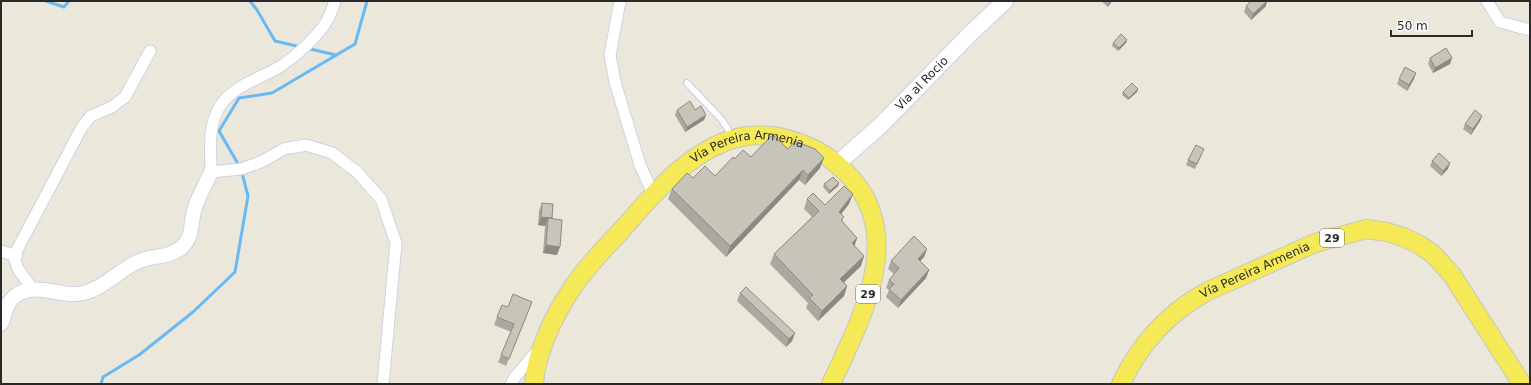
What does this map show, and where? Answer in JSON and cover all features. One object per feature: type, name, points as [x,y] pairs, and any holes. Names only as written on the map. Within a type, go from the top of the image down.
[{"type":"main road","name":"Via al Rocio","points":[[837,164],[881,125],[970,34],[1005,1]]},
{"type":"main road","name":"Vía Pereira Armenia","points":[[534,384],[538,360],[544,344],[556,316],[572,288],[588,267],[654,196],[694,158],[716,146],[733,139],[755,135],[773,135],[791,139],[822,153],[837,164],[857,185],[874,221],[877,238],[877,250],[873,277],[866,302],[831,384]]},
{"type":"main road","name":"Vía Pereira Armenia","points":[[1121,384],[1135,357],[1145,344],[1172,314],[1190,302],[1206,292],[1314,243],[1366,229],[1387,232],[1403,237],[1434,255],[1452,275],[1522,384]]},
{"type":"street","points":[[1,324],[9,302],[18,294],[32,288],[72,295],[88,292],[109,280],[126,267],[144,260],[166,256],[181,248],[191,236],[194,210],[211,172],[211,131],[216,113],[225,99],[245,85],[282,66],[316,36],[327,20],[335,1]]},
{"type":"street","points":[[620,1],[610,55],[614,82],[640,165],[654,196]]},
{"type":"street","points":[[1487,1],[1500,22],[1530,30]]},
{"type":"street","points":[[32,288],[18,269],[15,260],[17,250],[82,127],[91,116],[112,107],[125,96],[150,51]]},
{"type":"street","points":[[211,172],[241,169],[261,162],[284,149],[306,145],[332,153],[357,172],[381,199],[396,243],[383,384]]},
{"type":"street","points":[[1,251],[16,256]]},
{"type":"street","points":[[511,384],[515,377],[544,344]]},
{"type":"lane","points":[[687,83],[722,120],[733,139]]},
{"type":"building","points":[[1251,1],[1267,1],[1253,14],[1246,6]]},
{"type":"building","points":[[1121,34],[1127,40],[1119,48],[1113,43]]},
{"type":"building","points":[[1446,48],[1452,58],[1435,68],[1430,58]]},
{"type":"building","points":[[1405,67],[1416,73],[1409,85],[1399,79]]},
{"type":"building","points":[[1132,83],[1138,89],[1129,98],[1123,92]]},
{"type":"building","points":[[690,101],[695,110],[701,106],[706,115],[687,127],[677,110]]},
{"type":"building","points":[[1475,110],[1482,116],[1473,129],[1465,124]]},
{"type":"building","points":[[771,136],[774,136],[788,149],[795,141],[815,149],[824,158],[808,175],[803,170],[730,246],[672,189],[687,173],[693,178],[705,166],[715,176],[733,157],[734,159],[743,150],[751,157]]},
{"type":"building","points":[[1196,145],[1204,149],[1197,164],[1188,160]]},
{"type":"building","points":[[1439,153],[1450,163],[1443,171],[1432,161]]},
{"type":"building","points":[[833,177],[839,183],[830,191],[824,184]]},
{"type":"building","points":[[844,186],[853,194],[839,212],[844,217],[841,220],[857,238],[852,243],[864,256],[840,279],[847,286],[822,311],[809,298],[813,295],[774,254],[819,211],[807,199],[813,193],[825,205]]},
{"type":"building","points":[[542,203],[553,204],[552,218],[541,217]]},
{"type":"building","points":[[548,218],[562,220],[560,247],[546,245]]},
{"type":"building","points":[[914,236],[927,249],[918,259],[929,270],[901,300],[889,289],[894,284],[889,280],[899,268],[891,261]]},
{"type":"building","points":[[746,287],[795,333],[789,339],[740,293]]},
{"type":"building","points":[[513,294],[532,302],[509,359],[501,355],[514,324],[497,317],[502,305],[508,307]]},
{"type":"waterway","points":[[46,1],[64,7],[69,1]]},
{"type":"waterway","points":[[250,1],[275,41],[301,47]]},
{"type":"waterway","points":[[101,384],[103,377],[139,355],[193,312],[235,272],[248,196],[241,169],[219,131],[239,98],[272,93],[355,44],[367,1]]},
{"type":"waterway","points":[[306,48],[336,55]]}]
